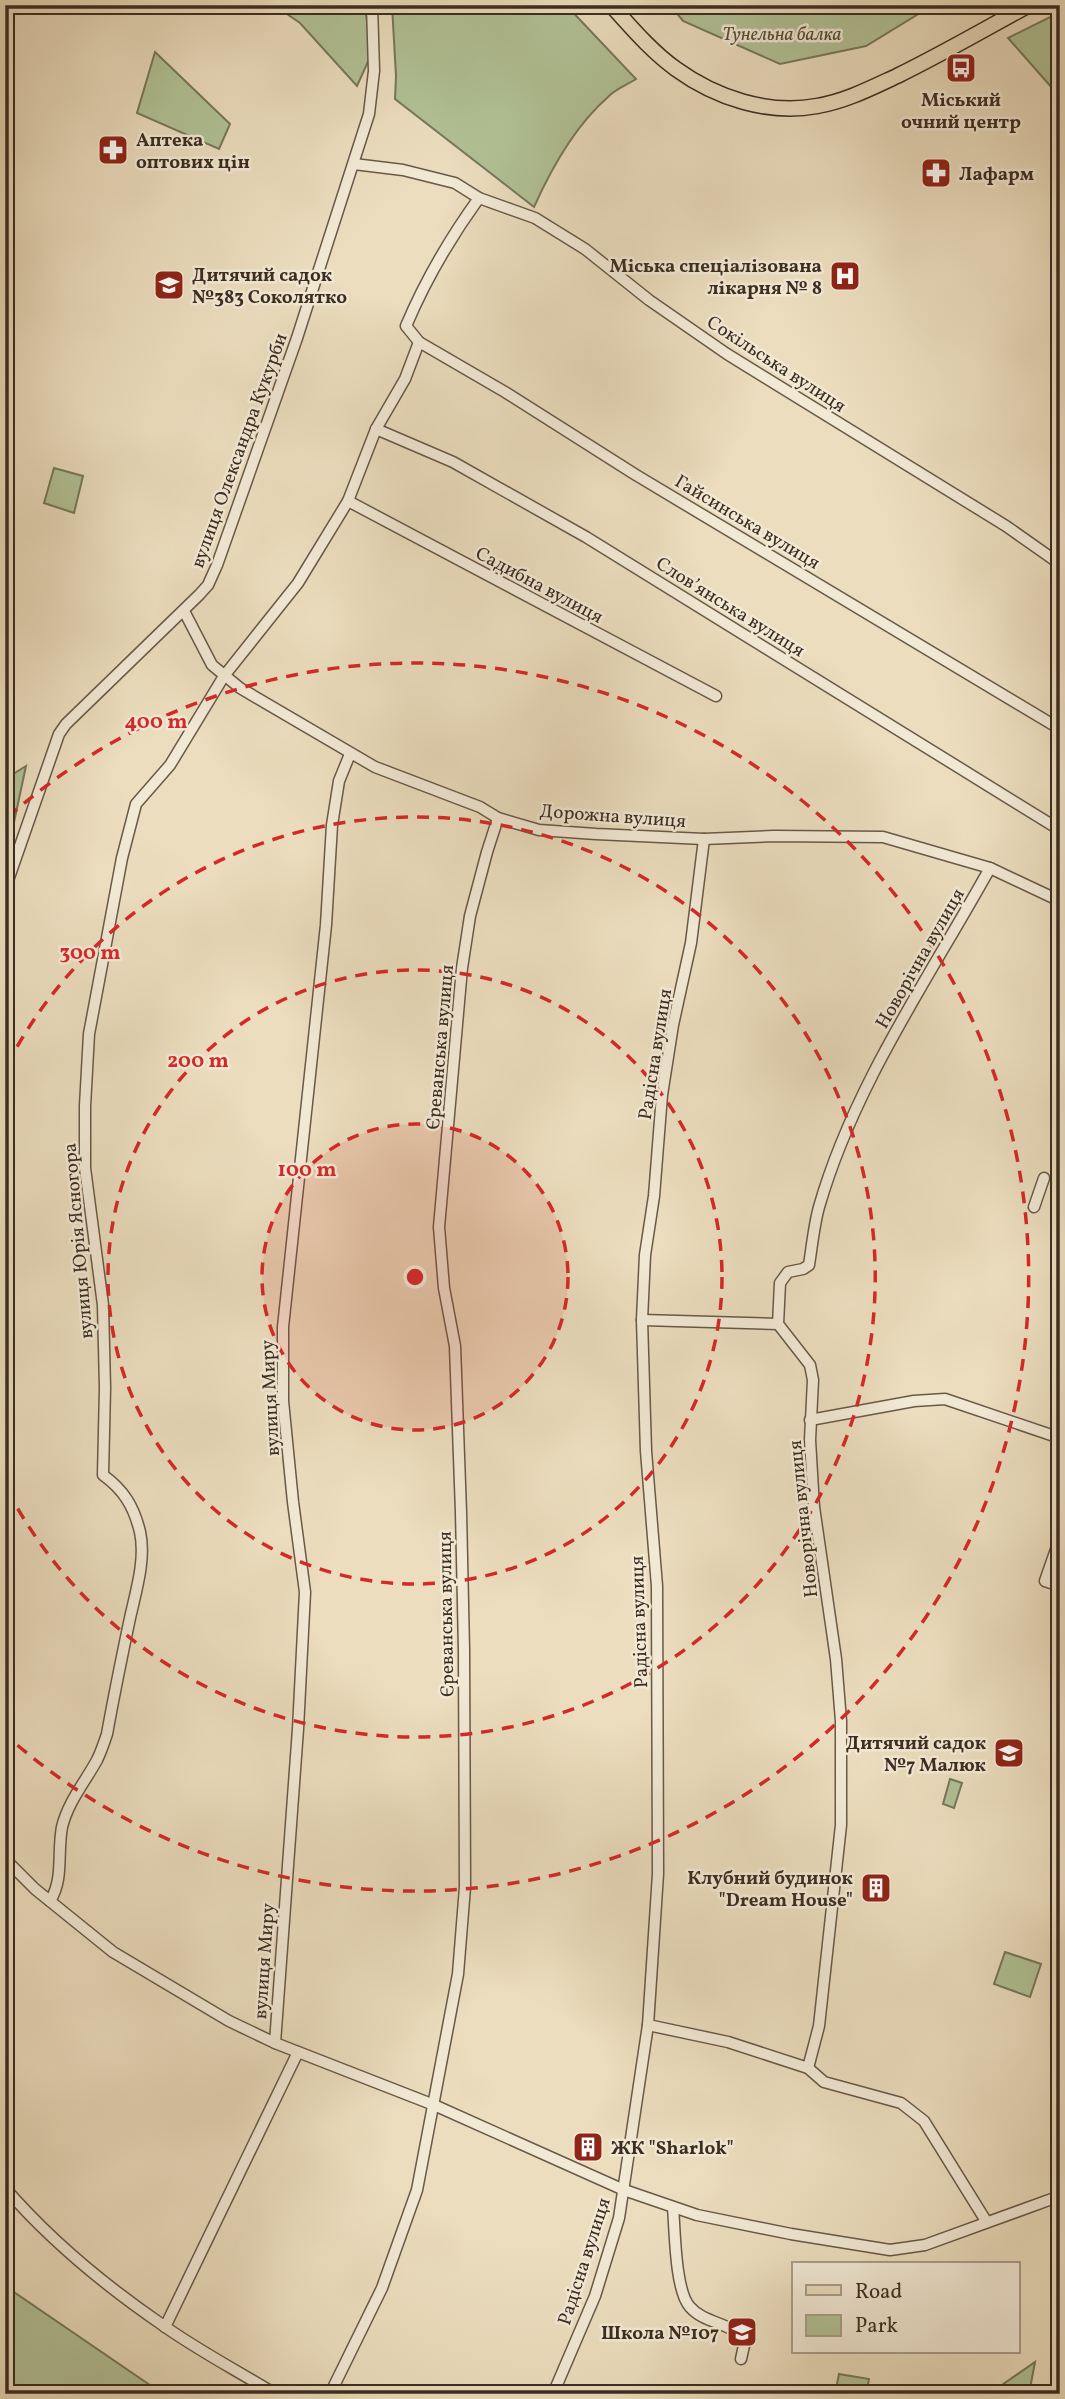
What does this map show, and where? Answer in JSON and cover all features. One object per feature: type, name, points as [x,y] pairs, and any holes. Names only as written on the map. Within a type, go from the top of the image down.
[{"type":"main road","points":[[611,5],[662,58],[690,78],[732,99],[784,108],[816,107],[849,98],[911,69],[1029,5]]},
{"type":"street","name":"вулиця Олександра Кукурби","points":[[5,889],[59,734],[84,706],[184,611],[208,585],[217,565],[297,338],[369,114],[374,71],[372,5]]},
{"type":"street","name":"Сокільська вулиця","points":[[354,164],[424,174],[455,183],[479,198],[535,218],[585,249],[649,300],[727,354],[1006,526],[1060,564]]},
{"type":"street","points":[[419,342],[406,326],[432,271],[479,198]]},
{"type":"street","name":"вулиця Юрія Ясногора","points":[[50,1901],[58,1889],[62,1828],[68,1811],[98,1759],[107,1734],[142,1548],[130,1501],[117,1485],[103,1475],[103,1306],[85,1168],[89,1034],[122,858],[136,804],[170,765],[223,676],[298,583],[348,501],[376,429],[405,379],[419,342]]},
{"type":"street","name":"Гайсинська вулиця","points":[[419,342],[1060,729]]},
{"type":"street","name":"Словʼянська вулиця","points":[[376,429],[453,462],[586,537],[1060,830]]},
{"type":"street","name":"Садибна вулиця","points":[[348,501],[716,696]]},
{"type":"street","name":"Дорожна вулиця","points":[[184,611],[212,665],[223,676],[375,767],[480,807],[498,818],[540,830],[704,839],[774,836],[883,837],[990,868],[1060,901]]},
{"type":"street","name":"вулиця Миру","points":[[275,2043],[298,1728],[304,1592],[283,1401],[283,1327],[326,925],[331,825],[339,781],[350,754]]},
{"type":"street","name":"Єреванська вулиця","points":[[330,2394],[382,2288],[417,2190],[458,1974],[465,1887],[464,1650],[455,1346],[444,1288],[439,1227],[462,968],[470,916],[498,818]]},
{"type":"street","name":"Радісна вулиця","points":[[553,2394],[595,2295],[619,2218],[648,2025],[658,1874],[657,1613],[646,1451],[642,1320],[645,1255],[654,1196],[662,1095],[673,1026],[691,943],[704,839]]},
{"type":"street","name":"Новорічна вулиця","points":[[808,2068],[819,2026],[841,1825],[841,1721],[836,1659],[814,1507],[810,1420],[813,1380],[810,1365],[778,1324],[781,1279],[788,1272],[809,1265],[818,1208],[852,1116],[990,868]]},
{"type":"street","points":[[1034,1207],[1044,1178]]},
{"type":"street","points":[[642,1320],[778,1324]]},
{"type":"street","points":[[810,1420],[914,1401],[945,1399],[1060,1438]]},
{"type":"street","points":[[1060,1538],[1045,1581],[1060,1586]]},
{"type":"street","points":[[5,1858],[50,1901],[113,1952],[178,1993],[275,2043],[434,2105],[624,2190],[697,2215],[890,2250],[925,2245],[1060,2196]]},
{"type":"street","points":[[648,2025],[728,2042],[808,2068],[824,2082],[901,2103],[924,2120],[986,2221]]},
{"type":"street","points":[[164,2327],[298,2052]]},
{"type":"street","points":[[5,2188],[28,2214],[102,2280],[164,2327],[275,2394]]},
{"type":"street","points":[[673,2207],[677,2262],[682,2292],[688,2306],[716,2324],[732,2329],[745,2341],[741,2359]]},
{"type":"green space","points":[[274,5],[365,5],[371,55],[357,86],[300,23]]},
{"type":"green space","points":[[392,5],[566,5],[636,79],[611,94],[585,121],[556,163],[534,207],[395,99]]},
{"type":"green space","name":"Тунельна балка","points":[[670,5],[933,5],[866,46],[780,64],[683,21]]},
{"type":"green space","points":[[1060,12],[1060,97],[1008,38]]},
{"type":"green space","points":[[155,52],[230,124],[219,149],[137,113]]},
{"type":"green space","points":[[54,468],[83,476],[74,513],[44,503]]},
{"type":"green space","points":[[26,766],[10,841],[5,845],[5,779]]},
{"type":"green space","points":[[950,1779],[962,1783],[954,1808],[943,1804]]},
{"type":"green space","points":[[1005,1952],[1041,1964],[1030,1997],[994,1984]]},
{"type":"green space","points":[[5,2286],[163,2394],[5,2394]]},
{"type":"green space","points":[[1035,2362],[1029,2394],[989,2394]]},
{"type":"green space","points":[[839,2374],[869,2379],[866,2394],[835,2394]]},
{"type":"place","name":"Міський очний центр","points":[[961,68]]},
{"type":"place","name":"Аптека оптових цін","points":[[113,150]]},
{"type":"place","name":"Лафарм","points":[[936,173]]},
{"type":"place","name":"Міська спеціалізована лікарня № 8","points":[[845,276]]},
{"type":"place","name":"Дитячий садок №383 Соколятко","points":[[169,285]]},
{"type":"place","name":"Дитячий садок №7 Малюк","points":[[1009,1753]]},
{"type":"place","name":"Клубний будинок \"Dream House\"","points":[[876,1888]]},
{"type":"place","name":"ЖК \"Sharlok\"","points":[[588,2147]]},
{"type":"place","name":"Школа №107","points":[[742,2332]]}]
